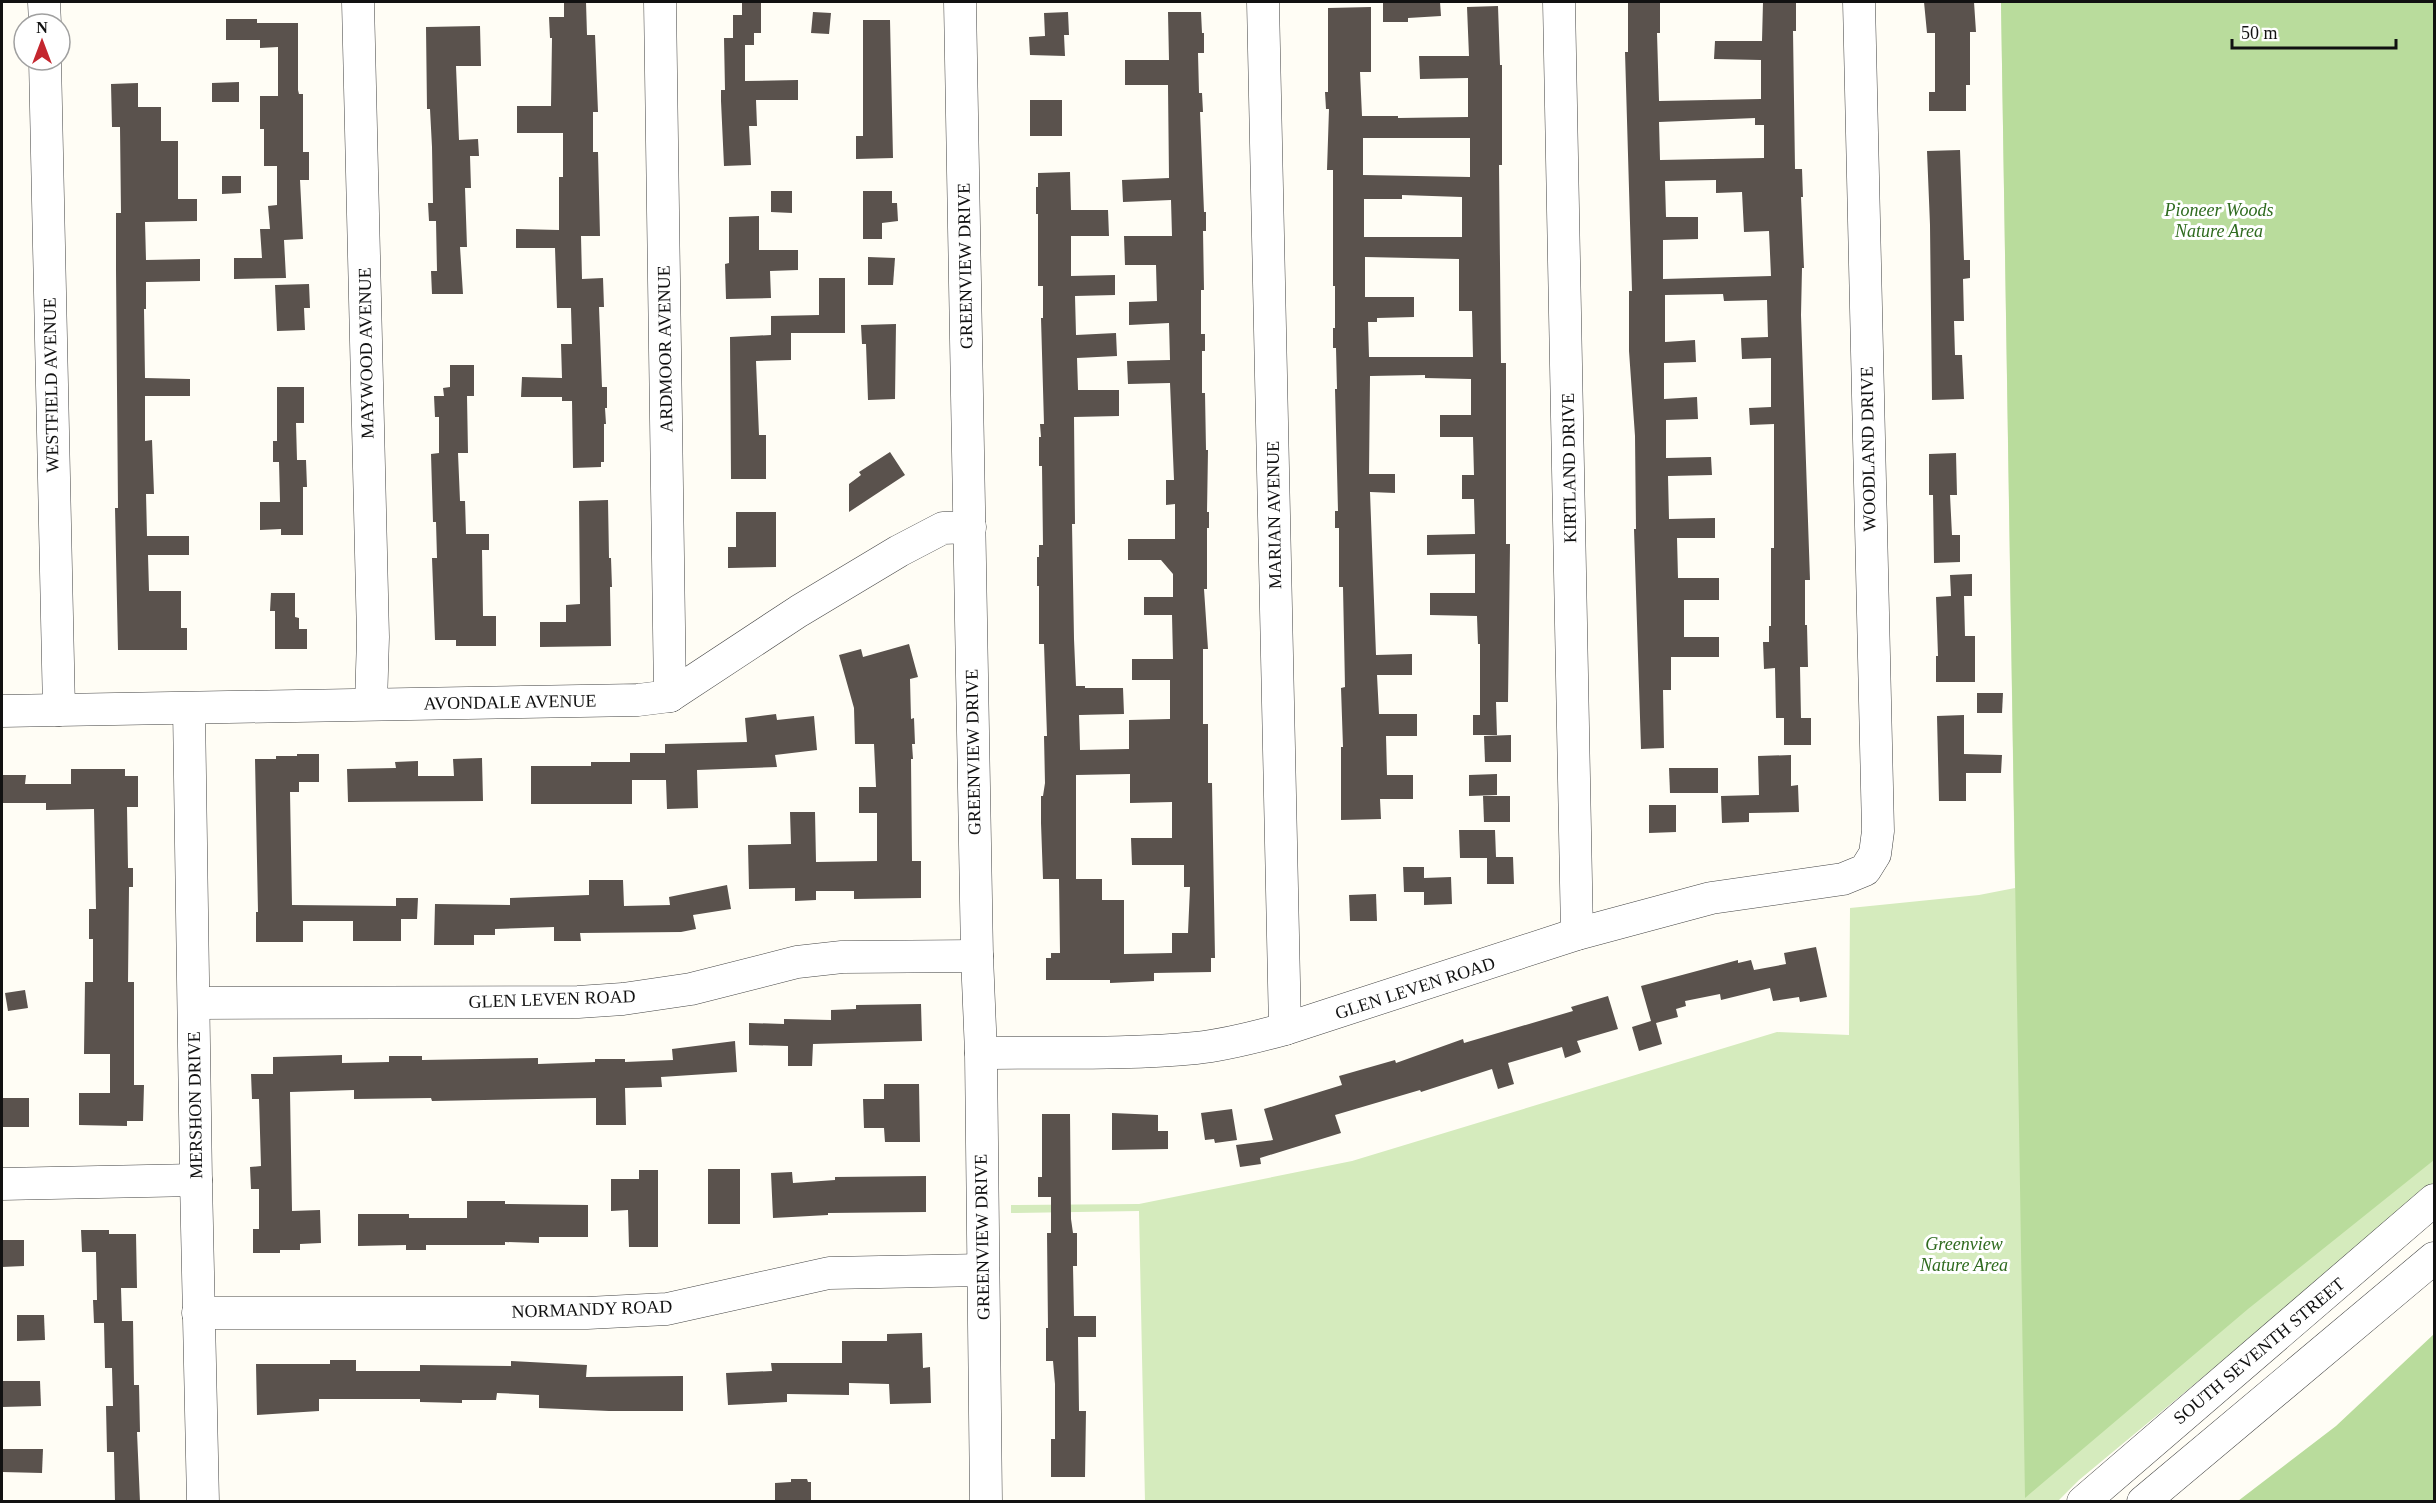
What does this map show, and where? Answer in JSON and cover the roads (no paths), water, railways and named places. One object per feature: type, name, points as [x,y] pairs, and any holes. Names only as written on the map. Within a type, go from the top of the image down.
[{"type":"street","name":"MAYWOOD AVENUE","points":[[358,2],[373,637],[371,704]]},
{"type":"street","name":"ARDMOOR AVENUE","points":[[660,2],[670,696]]},
{"type":"street","name":"GREENVIEW DRIVE","points":[[960,2],[977,956],[981,1053],[986,1502]]},
{"type":"street","name":"MARIAN AVENUE","points":[[1263,2],[1285,1029]]},
{"type":"street","name":"KIRTLAND DRIVE","points":[[1559,2],[1577,934]]},
{"type":"street","name":"WOODLAND DRIVE","points":[[1843,879],[1865,870],[1875,854],[1878,831],[1859,2]]},
{"type":"street","name":"WESTFIELD AVENUE","points":[[45,72],[59,710]]},
{"type":"street","name":"AVONDALE AVENUE","points":[[2,711],[638,700],[670,696],[799,611],[899,551],[943,528],[970,527]]},
{"type":"street","name":"MERSHON DRIVE","points":[[189,709],[198,1313],[204,1502]]},
{"type":"street","name":"GLEN LEVEN ROAD","points":[[981,1053],[1196,1048],[1239,1041],[1285,1029],[1577,934],[1711,898],[1843,879]]},
{"type":"street","name":"GLEN LEVEN ROAD","points":[[194,1003],[578,1002],[623,999],[691,989],[796,962],[842,957],[977,956]]},
{"type":"street","points":[[2,1184],[196,1180]]},
{"type":"street","name":"SOUTH SEVENTH STREET","points":[[2083,1502],[2434,1200]]},
{"type":"street","points":[[2143,1502],[2434,1258]]},
{"type":"street","name":"NORMANDY ROAD","points":[[198,1313],[586,1313],[667,1309],[829,1274],[982,1270]]},
{"type":"park label","name":"Pioneer Woods Nature Area","points":[[2219,220]]},
{"type":"park label","name":"Greenview Nature Area","points":[[1964,1254]]}]
